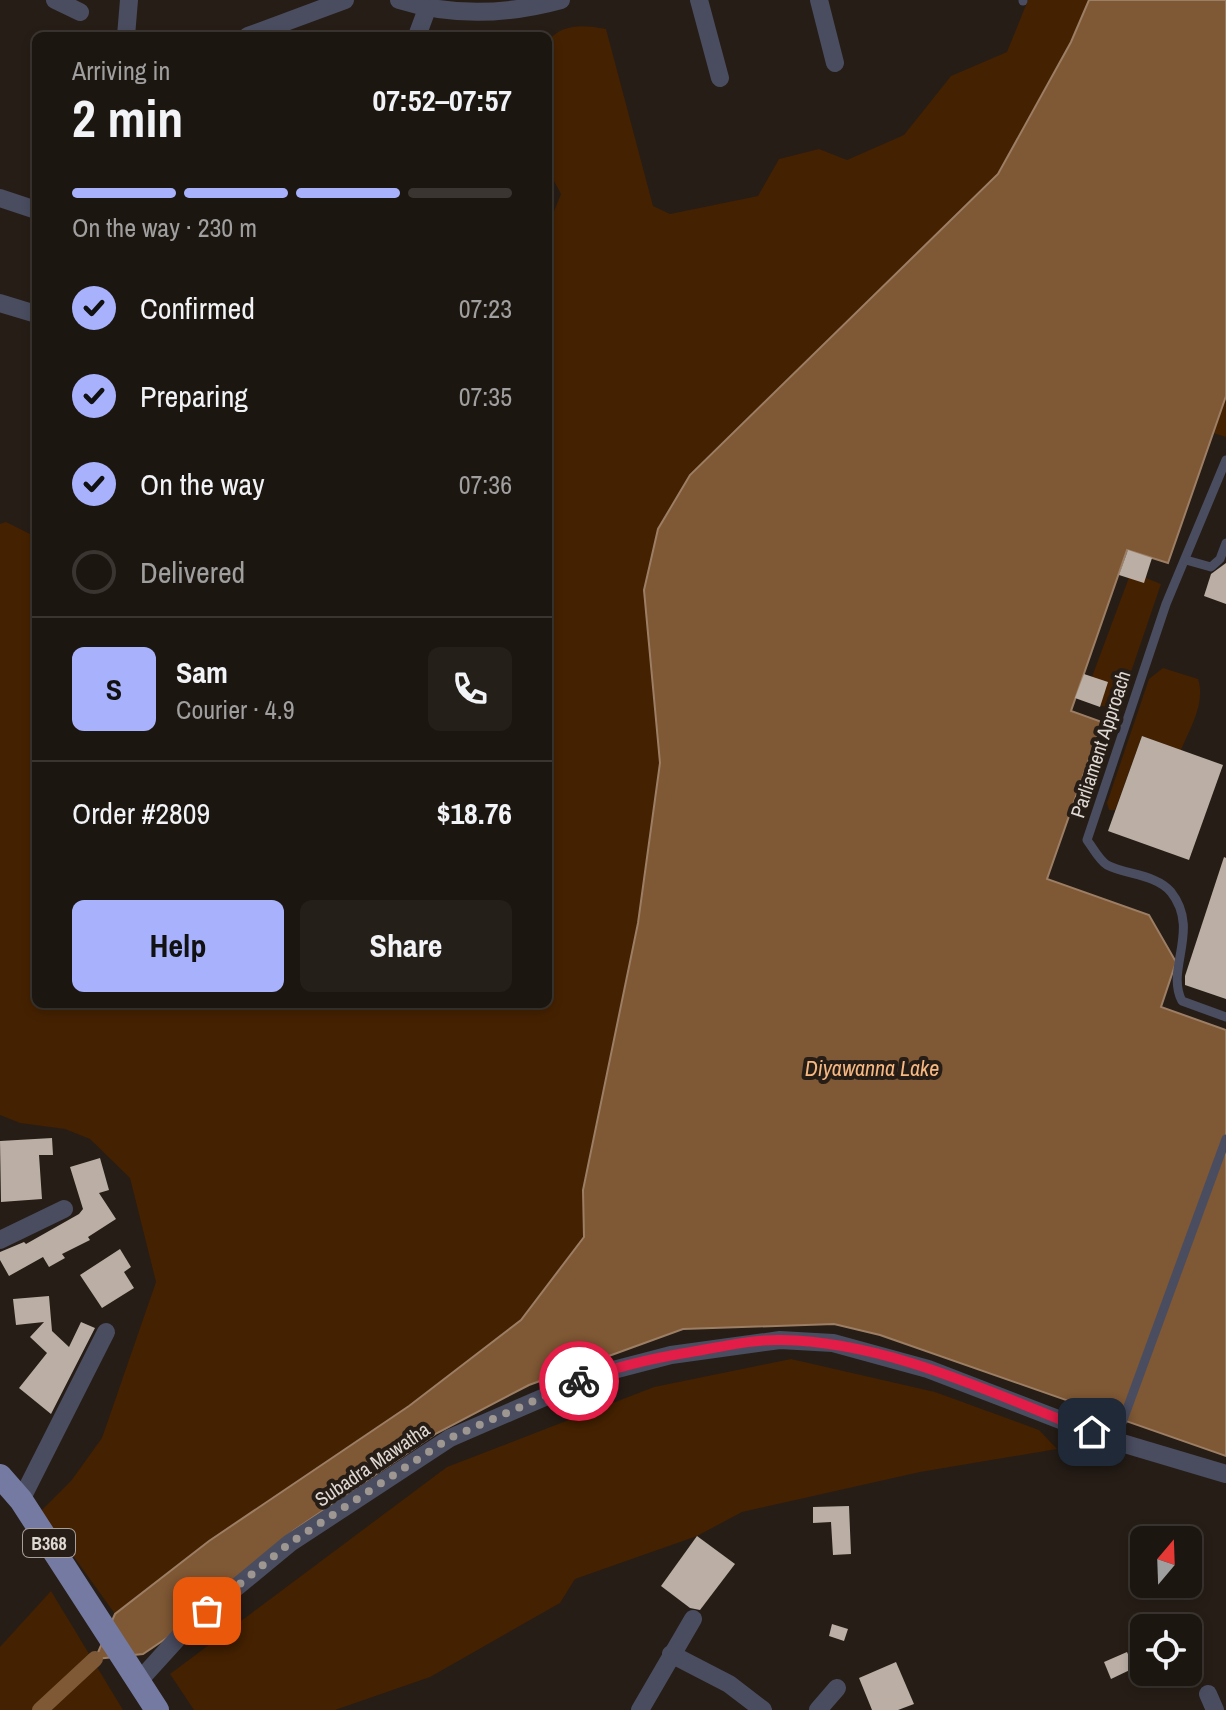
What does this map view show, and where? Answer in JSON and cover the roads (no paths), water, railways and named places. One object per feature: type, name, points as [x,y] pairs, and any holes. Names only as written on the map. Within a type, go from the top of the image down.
[{"type":"main road","name":"B368","points":[[0,1476],[21,1500],[157,1710]]},
{"type":"street","points":[[55,0],[80,12]]},
{"type":"street","points":[[126,32],[129,0]]},
{"type":"street","points":[[259,32],[345,0]]},
{"type":"street","points":[[399,0],[427,9],[561,0]]},
{"type":"street","points":[[699,0],[720,78]]},
{"type":"street","points":[[819,0],[835,63]]},
{"type":"street","points":[[418,32],[427,9]]},
{"type":"street","points":[[0,198],[32,209]]},
{"type":"street","points":[[0,303],[32,313]]},
{"type":"street","points":[[0,1240],[64,1209]]},
{"type":"street","points":[[21,1500],[106,1332]]},
{"type":"street","name":"Subadra Mawatha","points":[[134,1676],[290,1543],[450,1438],[598,1374],[656,1359],[780,1340],[833,1343],[928,1369],[1226,1474]]},
{"type":"street","points":[[640,1710],[693,1619]]},
{"type":"street","points":[[671,1654],[729,1684],[763,1710]]},
{"type":"street","points":[[818,1710],[837,1688]]},
{"type":"lane","name":"Parliament Approach","points":[[1226,460],[1152,642],[1087,840],[1105,864],[1141,875],[1170,891],[1183,921],[1185,943],[1175,989],[1182,1001],[1226,1017]]},
{"type":"lane","points":[[1186,560],[1211,567],[1220,559],[1226,543]]},
{"type":"lane","points":[[1117,1436],[1226,1139]]},
{"type":"water","name":"Diyawanna Lake","points":[[1089,0],[1226,0],[1226,396],[1168,563],[1127,550],[1071,711],[1102,722],[1047,879],[1149,915],[1176,962],[1161,1007],[1226,1030],[1226,1456],[880,1335],[834,1324],[683,1329],[529,1385],[437,1433],[293,1531],[189,1623],[143,1654],[95,1659],[115,1614],[209,1541],[409,1406],[521,1320],[584,1237],[583,1190],[638,923],[660,763],[644,590],[658,529],[690,475],[998,174],[1071,42]]},
{"type":"waterway","points":[[40,1710],[95,1659]]}]
